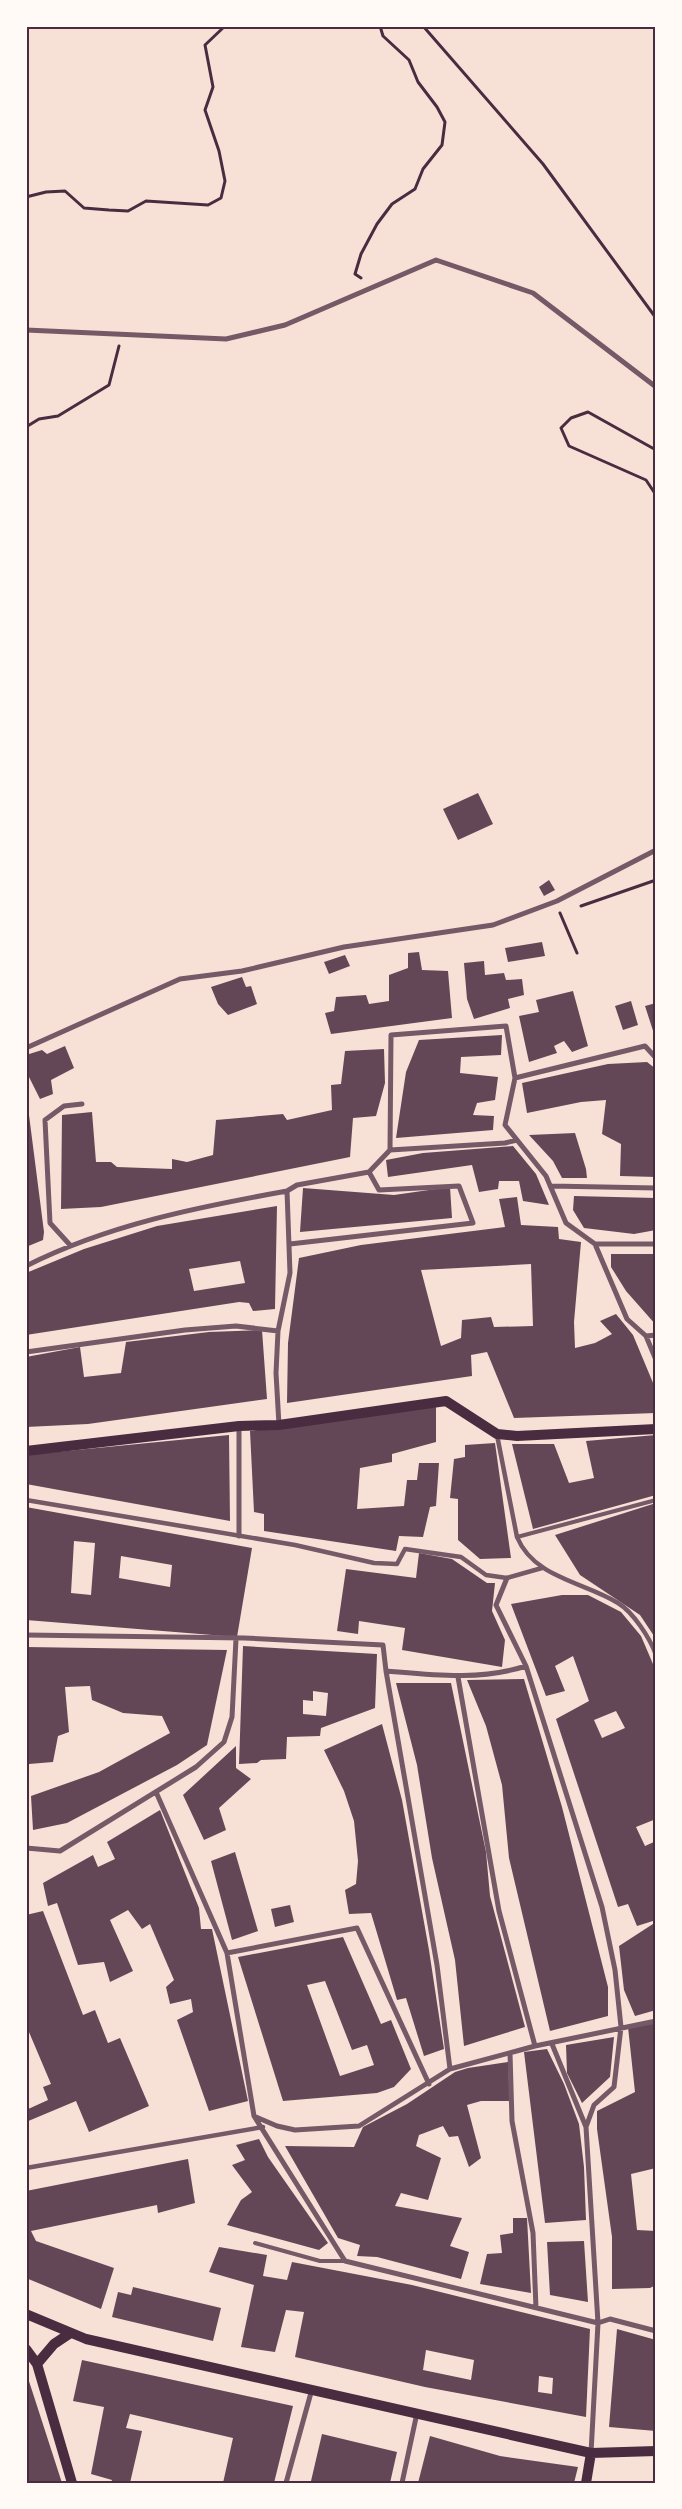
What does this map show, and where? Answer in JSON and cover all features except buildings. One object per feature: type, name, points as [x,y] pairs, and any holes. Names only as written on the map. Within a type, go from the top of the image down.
[{"type":"main road","points":[[26,1451],[239,1426],[279,1425],[446,1401],[497,1434],[517,1436],[656,1429]]},
{"type":"main road","points":[[26,2314],[69,2334],[418,2412],[591,2453],[656,2451]]},
{"type":"main road","points":[[37,2364],[54,2344],[69,2334]]},
{"type":"main road","points":[[26,2349],[37,2364],[72,2483]]},
{"type":"main road","points":[[586,2483],[591,2453]]},
{"type":"street","points":[[26,330],[226,339],[285,325],[436,260],[533,293],[656,388]]},
{"type":"street","points":[[26,1048],[180,979],[242,970],[344,947],[493,925],[554,901],[656,850]]},
{"type":"street","points":[[390,1150],[391,1035],[506,1026],[516,1078],[505,1125],[546,1176],[566,1224],[595,1244],[627,1320],[646,1336],[656,1360]]},
{"type":"street","points":[[516,1078],[645,1046],[656,1058]]},
{"type":"street","points":[[70,1246],[50,1223],[45,1120],[64,1106],[82,1104]]},
{"type":"street","points":[[26,1266],[70,1246],[127,1227],[210,1205],[286,1191],[297,1185],[369,1172],[390,1150],[505,1143],[517,1140]]},
{"type":"street","points":[[290,1244],[473,1223],[459,1186],[379,1190],[369,1172]]},
{"type":"street","points":[[550,1186],[656,1188]]},
{"type":"street","points":[[279,1425],[276,1373],[278,1331],[289,1282],[290,1244],[286,1191]]},
{"type":"street","points":[[595,1244],[656,1244]]},
{"type":"street","points":[[26,1352],[185,1330],[236,1326],[278,1331]]},
{"type":"street","points":[[646,1336],[656,1335]]},
{"type":"street","points":[[239,1426],[239,1536]]},
{"type":"street","points":[[497,1434],[517,1537],[522,1548],[542,1568],[619,1603],[650,1638],[656,1655]]},
{"type":"street","points":[[26,1500],[257,1539],[374,1564],[397,1564],[405,1548],[461,1557],[486,1575],[507,1578],[542,1568]]},
{"type":"street","points":[[507,1578],[496,1605],[526,1666],[602,1907],[614,1970],[621,2027],[614,2087],[594,2106],[586,2126]]},
{"type":"street","points":[[26,1635],[244,1638],[383,1645],[437,1965],[450,2069]]},
{"type":"street","points":[[26,1848],[60,1851],[196,1767],[224,1742],[232,1717],[236,1639]]},
{"type":"street","points":[[386,1671],[458,1677],[507,1672],[526,1666]]},
{"type":"street","points":[[458,1677],[499,1911],[535,2046]]},
{"type":"street","points":[[156,1792],[226,1953],[254,2116],[263,2127],[287,2172],[345,2261],[598,2323],[610,2319],[656,2331]]},
{"type":"street","points":[[226,1953],[357,1928],[429,2084]]},
{"type":"street","points":[[254,2116],[276,2126],[295,2130],[359,2126],[429,2084],[450,2069],[535,2046],[552,2044],[656,2020]]},
{"type":"street","points":[[552,2044],[586,2126],[598,2323],[591,2453]]},
{"type":"street","points":[[510,2053],[512,2121],[533,2233],[536,2308]]},
{"type":"street","points":[[26,2168],[263,2127]]},
{"type":"street","points":[[286,2483],[312,2388]]},
{"type":"street","points":[[402,2483],[418,2412]]},
{"type":"lane","points":[[517,1537],[656,1500]]},
{"type":"lane","points":[[255,2243],[320,2261],[345,2261]]},
{"type":"path","points":[[26,197],[46,192],[65,191],[84,208],[128,210],[146,201],[208,205],[221,198],[225,181],[219,151],[205,110],[213,87],[205,45],[224,26]]},
{"type":"path","points":[[372,287],[355,274],[361,254],[392,204],[415,189],[423,169],[442,145],[445,122],[437,107],[418,82],[409,60],[383,36],[380,26]]},
{"type":"path","points":[[423,26],[543,164],[656,318]]},
{"type":"path","points":[[26,427],[39,419],[58,416],[109,385],[122,334]]},
{"type":"path","points":[[656,450],[588,412],[571,418],[562,428],[569,446],[646,480],[656,495]]},
{"type":"path","points":[[577,907],[656,880]]},
{"type":"path","points":[[554,901],[577,953]]},
{"type":"path","points":[[560,913],[568,910]]}]
